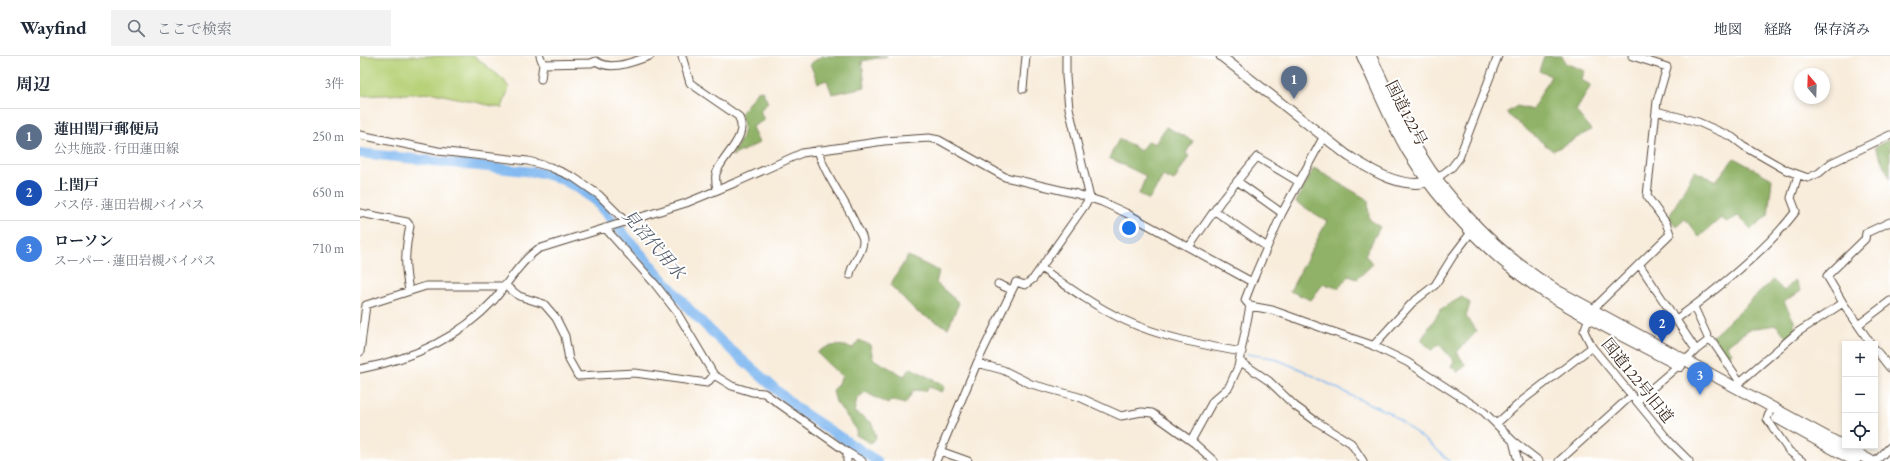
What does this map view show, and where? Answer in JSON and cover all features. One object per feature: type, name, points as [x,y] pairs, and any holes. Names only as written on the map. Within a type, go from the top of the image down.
[{"type":"highway","name":"国道122号","points":[[1362,56],[1405,146],[1433,180]]},
{"type":"highway","name":"国道122号","points":[[1371,56],[1433,180]]},
{"type":"highway","points":[[1433,180],[1472,231],[1507,265],[1544,292],[1590,314],[1682,363],[1769,414],[1855,461]]},
{"type":"highway","points":[[1433,180],[1502,250],[1590,314]]},
{"type":"highway","points":[[1682,363],[1738,385],[1871,461]]},
{"type":"main road","points":[[1221,56],[1360,164],[1391,178],[1410,184],[1433,180]]},
{"type":"street","points":[[540,56],[543,64],[541,79]]},
{"type":"street","points":[[543,64],[591,63],[596,59],[601,65],[610,66],[650,56]]},
{"type":"street","points":[[682,56],[690,83],[738,116],[741,121],[742,126],[733,149],[717,171],[715,179],[717,190]]},
{"type":"street","points":[[1023,89],[1026,56]]},
{"type":"street","points":[[936,461],[977,363],[1016,282],[1025,285],[1033,280],[1090,198],[1069,108],[1066,77],[1066,56]]},
{"type":"street","points":[[1433,180],[1452,167],[1459,158],[1498,56]]},
{"type":"street","points":[[1590,314],[1670,234],[1666,223],[1647,196],[1656,111],[1660,87],[1667,67],[1632,56]]},
{"type":"street","points":[[1656,111],[1698,122],[1732,137],[1744,146],[1798,175],[1813,177],[1831,163],[1890,135]]},
{"type":"street","points":[[360,135],[438,151],[528,161],[550,167],[573,178],[600,195],[624,221]]},
{"type":"street","points":[[1324,136],[1282,213],[1245,300],[1250,306],[1272,310],[1373,346],[1407,362],[1484,412],[1513,440],[1540,461]]},
{"type":"street","points":[[360,369],[391,363],[436,344],[454,334],[482,313],[506,286],[529,256],[538,249],[624,221],[686,203],[802,153],[884,141],[929,138],[939,140],[1005,176],[1090,198],[1126,213],[1252,282]]},
{"type":"street","points":[[818,150],[822,161],[852,214],[863,240],[859,256],[851,269],[850,275]]},
{"type":"street","points":[[1189,247],[1214,211],[1256,157],[1299,182]]},
{"type":"street","points":[[1675,320],[1694,307],[1781,231],[1796,211],[1791,198],[1798,175]]},
{"type":"street","points":[[1237,181],[1282,213]]},
{"type":"street","points":[[1214,211],[1267,247]]},
{"type":"street","points":[[360,213],[407,222],[410,226],[404,269],[409,290]]},
{"type":"street","points":[[1870,341],[1843,303],[1827,276],[1865,239],[1866,233],[1890,222]]},
{"type":"street","points":[[606,227],[676,311],[714,375],[732,386],[752,392],[764,393],[862,461]]},
{"type":"street","points":[[1373,346],[1412,303],[1435,285],[1453,256],[1472,231]]},
{"type":"street","points":[[1639,264],[1696,350]]},
{"type":"street","points":[[1041,268],[1082,296],[1124,320],[1166,334],[1242,352]]},
{"type":"street","points":[[998,284],[1012,290]]},
{"type":"street","points":[[360,352],[366,305],[409,290],[426,286],[506,286],[519,296],[544,304],[556,318],[565,336],[569,360],[578,376],[635,373],[707,383],[714,375]]},
{"type":"street","points":[[1858,325],[1890,302]]},
{"type":"street","points":[[1694,307],[1709,340],[1713,342],[1738,385],[1798,332],[1843,303]]},
{"type":"street","points":[[1191,441],[1213,401],[1229,387],[1241,362],[1250,306]]},
{"type":"street","name":"国道122号旧道","points":[[1590,314],[1584,331],[1592,347],[1688,461]]},
{"type":"street","points":[[1637,401],[1709,340]]},
{"type":"street","points":[[1496,424],[1523,400],[1592,347]]},
{"type":"street","points":[[1878,353],[1890,368]]},
{"type":"street","points":[[1241,362],[1269,381],[1295,406],[1316,422],[1351,443],[1363,461]]},
{"type":"street","points":[[977,363],[1002,370],[1031,384],[1079,397],[1121,416],[1142,412],[1152,413],[1191,441],[1214,461]]},
{"type":"street","points":[[1559,461],[1632,395]]},
{"type":"street","points":[[1769,414],[1766,419],[1789,451],[1802,461]]},
{"type":"street","points":[[1513,440],[1518,461]]},
{"type":"street","points":[[1876,461],[1890,447]]},
{"type":"street","points":[[940,451],[968,461]]},
{"type":"street","points":[[846,461],[847,452]]},
{"type":"green space","points":[[360,56],[474,56],[504,80],[509,88],[502,108],[434,93],[360,96]]},
{"type":"green space","points":[[822,56],[887,56],[862,61],[865,87],[832,94],[827,80],[818,83],[810,64]]},
{"type":"green space","points":[[1544,56],[1562,56],[1565,63],[1585,71],[1581,80],[1591,85],[1576,111],[1591,130],[1553,151],[1506,113],[1517,106],[1532,110],[1551,76],[1539,71]]},
{"type":"green space","points":[[762,90],[768,103],[760,110],[764,120],[752,127],[759,143],[732,156],[742,136],[744,126],[740,115],[757,91]]},
{"type":"green space","points":[[1166,127],[1193,141],[1186,153],[1189,156],[1174,181],[1163,176],[1149,200],[1139,194],[1146,176],[1109,158],[1119,139],[1132,145],[1140,151],[1148,141],[1155,144]]},
{"type":"green space","points":[[1890,139],[1890,178],[1875,147]]},
{"type":"green space","points":[[1734,158],[1772,179],[1768,215],[1751,229],[1738,216],[1727,222],[1721,218],[1699,237],[1685,219],[1676,227],[1669,217],[1694,171],[1716,181]]},
{"type":"green space","points":[[1314,168],[1368,200],[1369,219],[1380,227],[1365,255],[1373,264],[1357,279],[1349,276],[1338,288],[1323,284],[1311,300],[1290,291],[1327,221],[1296,202]]},
{"type":"green space","points":[[908,256],[939,271],[936,283],[959,303],[948,328],[917,312],[890,285]]},
{"type":"green space","points":[[1773,280],[1784,291],[1795,280],[1801,291],[1784,302],[1794,321],[1795,330],[1788,338],[1776,325],[1750,329],[1726,345],[1732,353],[1727,359],[1712,337]]},
{"type":"green space","points":[[1462,297],[1470,303],[1466,317],[1477,331],[1457,352],[1466,366],[1457,372],[1451,366],[1454,361],[1439,344],[1432,350],[1421,340],[1441,309]]},
{"type":"green space","points":[[859,340],[870,345],[873,359],[904,376],[911,368],[945,386],[942,392],[929,387],[926,391],[914,390],[905,404],[890,400],[888,404],[865,392],[857,399],[854,412],[872,423],[876,438],[871,443],[856,435],[857,430],[836,402],[833,391],[842,377],[817,353],[829,346],[853,348]]},
{"type":"waterway","name":"見沼代用水","points":[[360,153],[542,173],[563,180],[578,188],[595,201],[690,310],[720,340],[799,410],[877,461]]},
{"type":"waterway","points":[[1247,354],[1273,358],[1302,370],[1354,397],[1390,413],[1434,447],[1449,461]]},
{"type":"place","name":"蓮田閏戸郵便局","points":[[1294,99]]},
{"type":"place","name":"上閏戸","points":[[1662,343]]},
{"type":"place","name":"ローソン","points":[[1700,395]]}]
